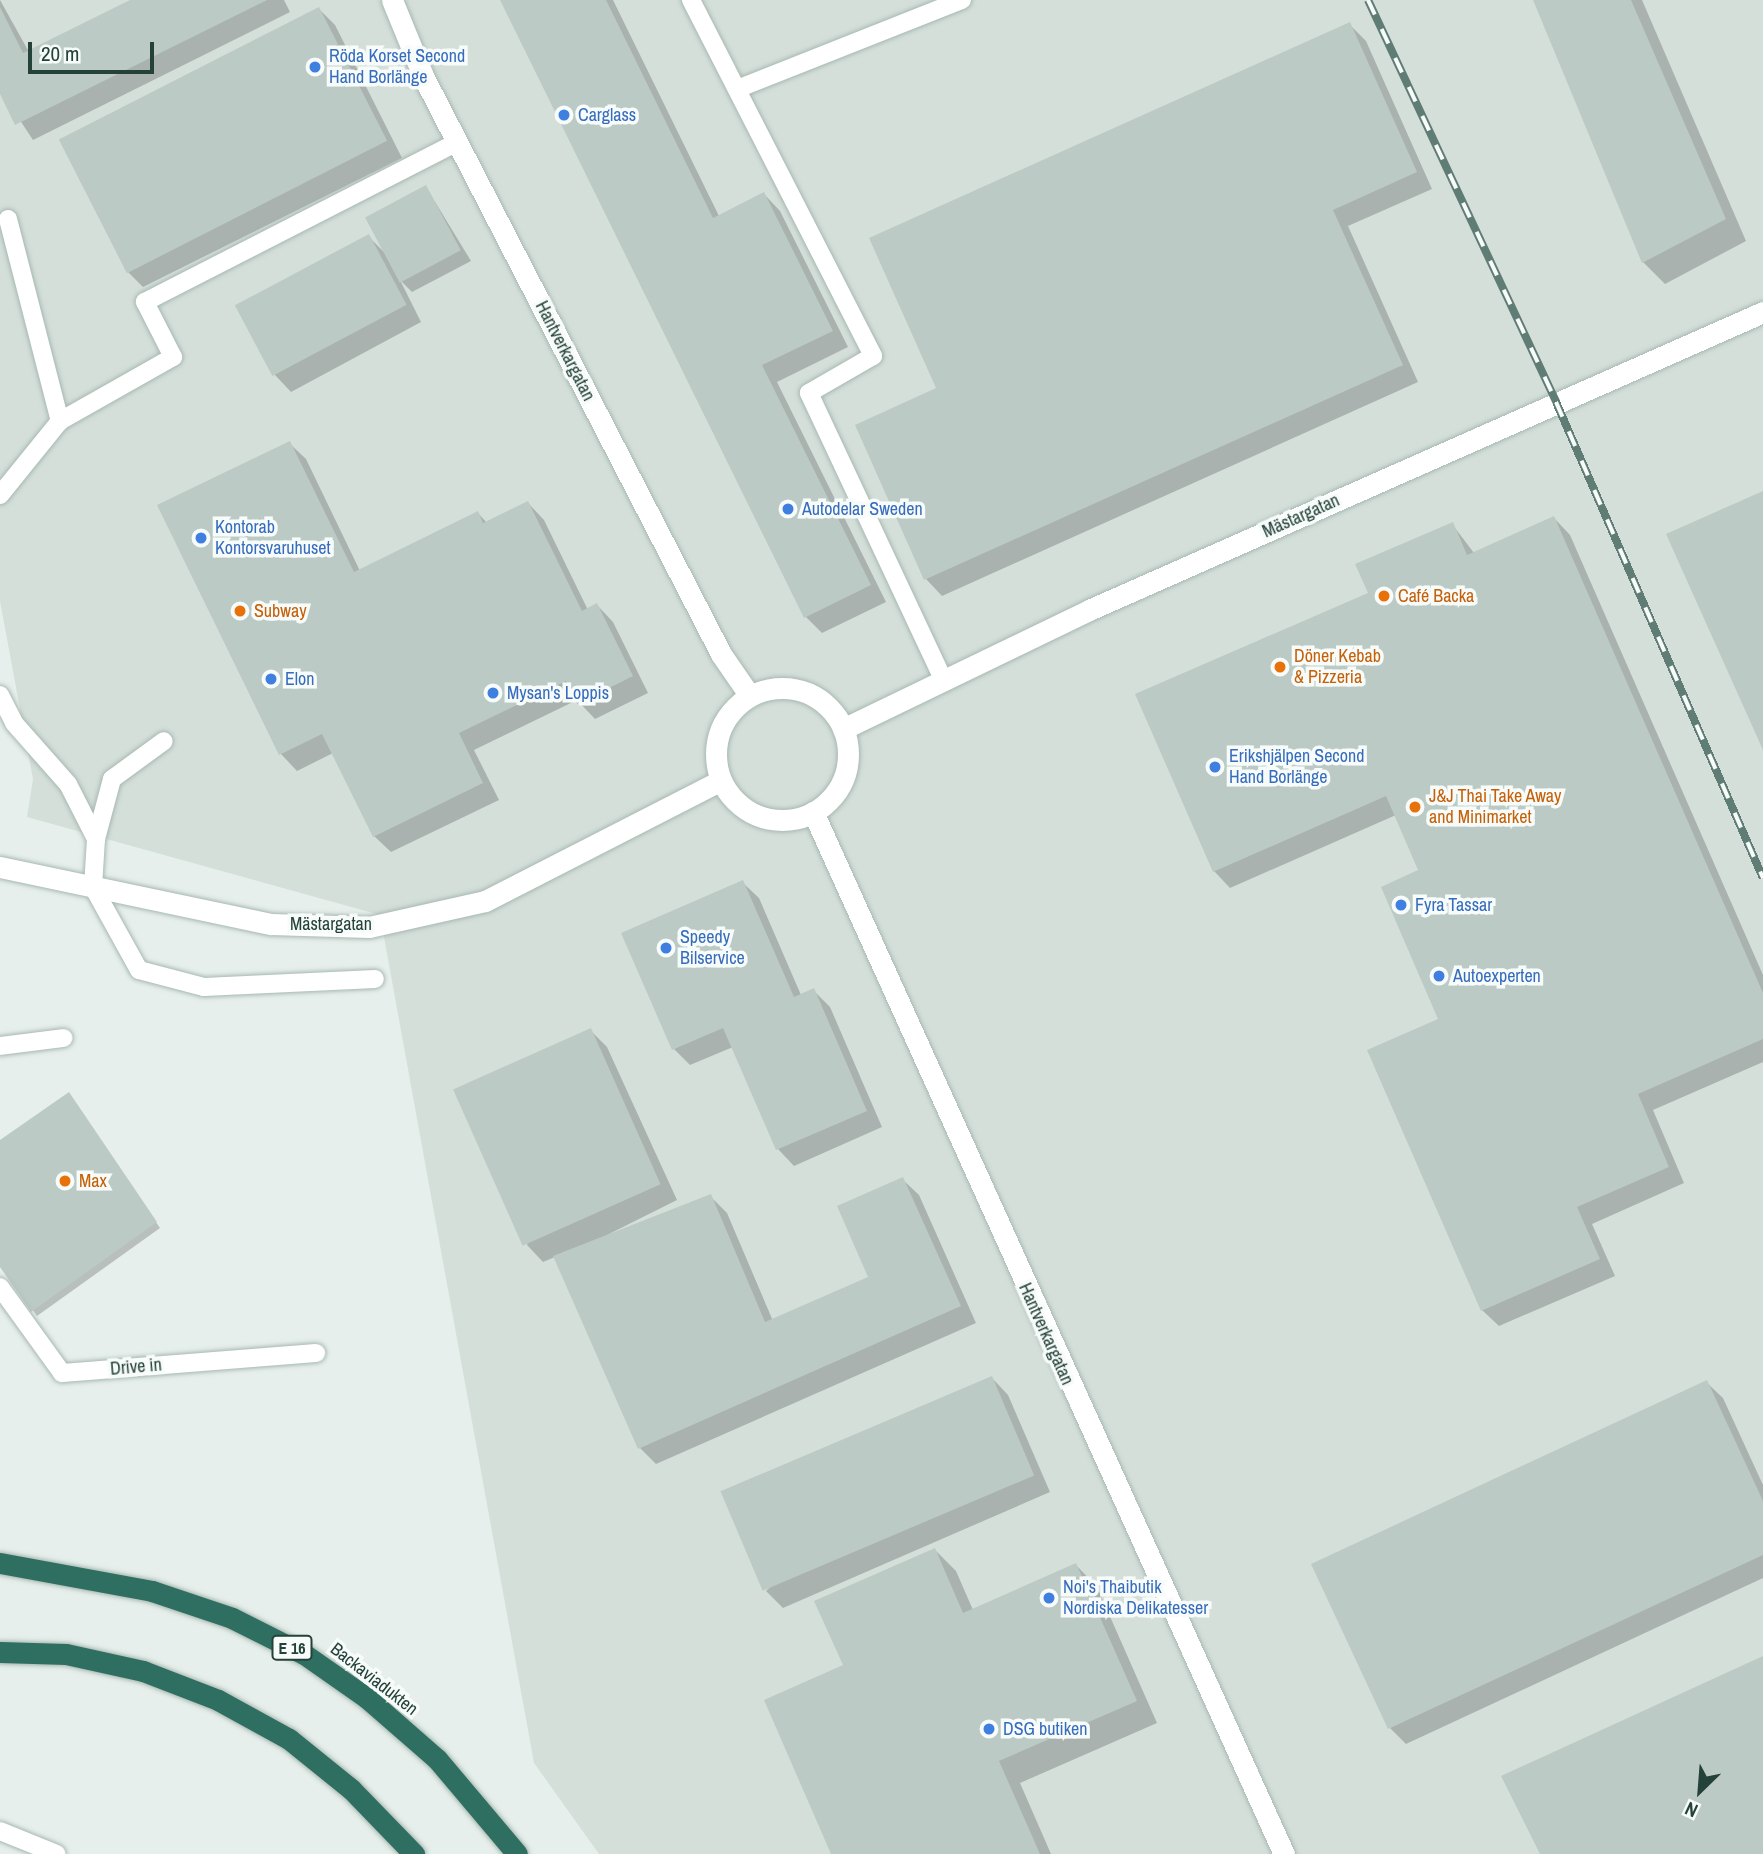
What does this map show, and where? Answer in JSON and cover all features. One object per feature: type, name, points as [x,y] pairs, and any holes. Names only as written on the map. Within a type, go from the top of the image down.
[{"type":"highway","name":"Backaviadukten","points":[[0,1563],[152,1591],[232,1618],[304,1654],[367,1698],[437,1759],[517,1854]]},
{"type":"highway","points":[[0,1652],[66,1654],[143,1671],[218,1700],[289,1739],[351,1788],[414,1854]]},
{"type":"street","name":"Hantverkargatan","points":[[392,0],[458,142],[721,654],[750,695]]},
{"type":"street","name":"Mästargatan","points":[[843,729],[942,677],[1763,312]]},
{"type":"street","points":[[771,688],[804,692],[831,710],[843,729],[847,767],[829,800],[813,812],[793,819],[750,812],[721,780],[716,741],[735,707],[750,695],[771,688]]},
{"type":"street","name":"Mästargatan","points":[[0,867],[271,924],[369,927],[485,901],[721,780]]},
{"type":"street","name":"Hantverkargatan","points":[[813,812],[1284,1854]]},
{"type":"lane","points":[[691,0],[873,356],[809,393],[942,677]]},
{"type":"lane","points":[[737,89],[962,0]]},
{"type":"lane","points":[[0,495],[60,421],[173,356],[145,302],[458,142]]},
{"type":"lane","points":[[8,219],[60,421]]},
{"type":"lane","points":[[0,695],[14,723],[68,784],[96,839]]},
{"type":"lane","points":[[164,741],[112,779],[96,839],[93,887],[139,970],[204,987],[375,979]]},
{"type":"lane","points":[[0,1046],[63,1038]]},
{"type":"lane","name":"Drive in","points":[[0,1287],[62,1373],[316,1353]]},
{"type":"lane","points":[[0,1831],[57,1854]]},
{"type":"shaded area","points":[[0,0],[1763,0],[1763,1854],[599,1854],[534,1763],[380,915],[27,817],[33,779],[0,601]]},
{"type":"building","points":[[130,0],[267,0],[15,125],[0,94],[0,7],[23,53]]},
{"type":"building","points":[[500,0],[606,0],[713,218],[764,192],[833,331],[762,365],[871,585],[804,618]]},
{"type":"building","points":[[1533,0],[1631,0],[1726,219],[1642,263]]},
{"type":"building","points":[[319,7],[387,141],[127,273],[59,140]]},
{"type":"building","points":[[1350,22],[1417,172],[1333,210],[1403,365],[924,580],[855,425],[936,388],[869,238]]},
{"type":"building","points":[[426,185],[461,250],[400,283],[365,217]]},
{"type":"building","points":[[369,234],[407,305],[272,376],[235,305]]},
{"type":"building","points":[[290,441],[354,572],[478,511],[483,523],[528,501],[582,611],[597,603],[633,676],[577,704],[566,681],[459,733],[483,783],[373,837],[322,734],[279,755],[157,505]]},
{"type":"building","points":[[1763,491],[1763,750],[1666,534]]},
{"type":"building","points":[[1554,516],[1763,993],[1763,1039],[1638,1094],[1669,1167],[1577,1207],[1600,1259],[1481,1311],[1367,1050],[1438,1019],[1381,887],[1418,870],[1386,796],[1213,872],[1135,694],[1368,593],[1355,564],[1453,522],[1467,555]]},
{"type":"building","points":[[743,880],[794,997],[814,988],[867,1111],[776,1150],[723,1028],[672,1050],[621,933]]},
{"type":"building","points":[[591,1028],[661,1184],[523,1246],[453,1089]]},
{"type":"building","name":"Max","points":[[69,1092],[157,1222],[31,1312],[0,1267],[0,1140]]},
{"type":"building","points":[[903,1177],[961,1306],[638,1449],[553,1256],[711,1194],[765,1322],[868,1277],[837,1206]]},
{"type":"building","points":[[992,1376],[1034,1475],[763,1591],[720,1491]]},
{"type":"building","points":[[1707,1380],[1763,1501],[1763,1555],[1388,1729],[1311,1564]]},
{"type":"building","points":[[935,1548],[963,1613],[1076,1563],[1137,1701],[999,1761],[1040,1854],[831,1854],[764,1700],[843,1665],[814,1601]]},
{"type":"building","points":[[1763,1656],[1763,1854],[1540,1854],[1501,1776]]},
{"type":"railway","points":[[1368,0],[1556,402],[1763,878]]},
{"type":"place","name":"Röda Korset Second Hand Borlänge","points":[[315,67]]},
{"type":"place","name":"Carglass","points":[[564,115]]},
{"type":"place","name":"Autodelar Sweden","points":[[788,509]]},
{"type":"place","name":"Kontorab Kontorsvaruhuset","points":[[201,538]]},
{"type":"place","name":"Café Backa","points":[[1384,596]]},
{"type":"place","name":"Subway","points":[[240,611]]},
{"type":"place","name":"Döner Kebab & Pizzeria","points":[[1280,667]]},
{"type":"place","name":"Elon","points":[[271,679]]},
{"type":"place","name":"Mysan's Loppis","points":[[493,693]]},
{"type":"place","name":"Erikshjälpen Second Hand Borlänge","points":[[1215,767]]},
{"type":"place","name":"J&J Thai Take Away and Minimarket","points":[[1415,807]]},
{"type":"place","name":"Fyra Tassar","points":[[1401,905]]},
{"type":"place","name":"Speedy Bilservice","points":[[666,948]]},
{"type":"place","name":"Autoexperten","points":[[1439,976]]},
{"type":"place","name":"Max","points":[[65,1181]]},
{"type":"place","name":"Noi's Thaibutik Nordiska Delikatesser","points":[[1049,1598]]},
{"type":"place","name":"DSG butiken","points":[[989,1729]]}]
